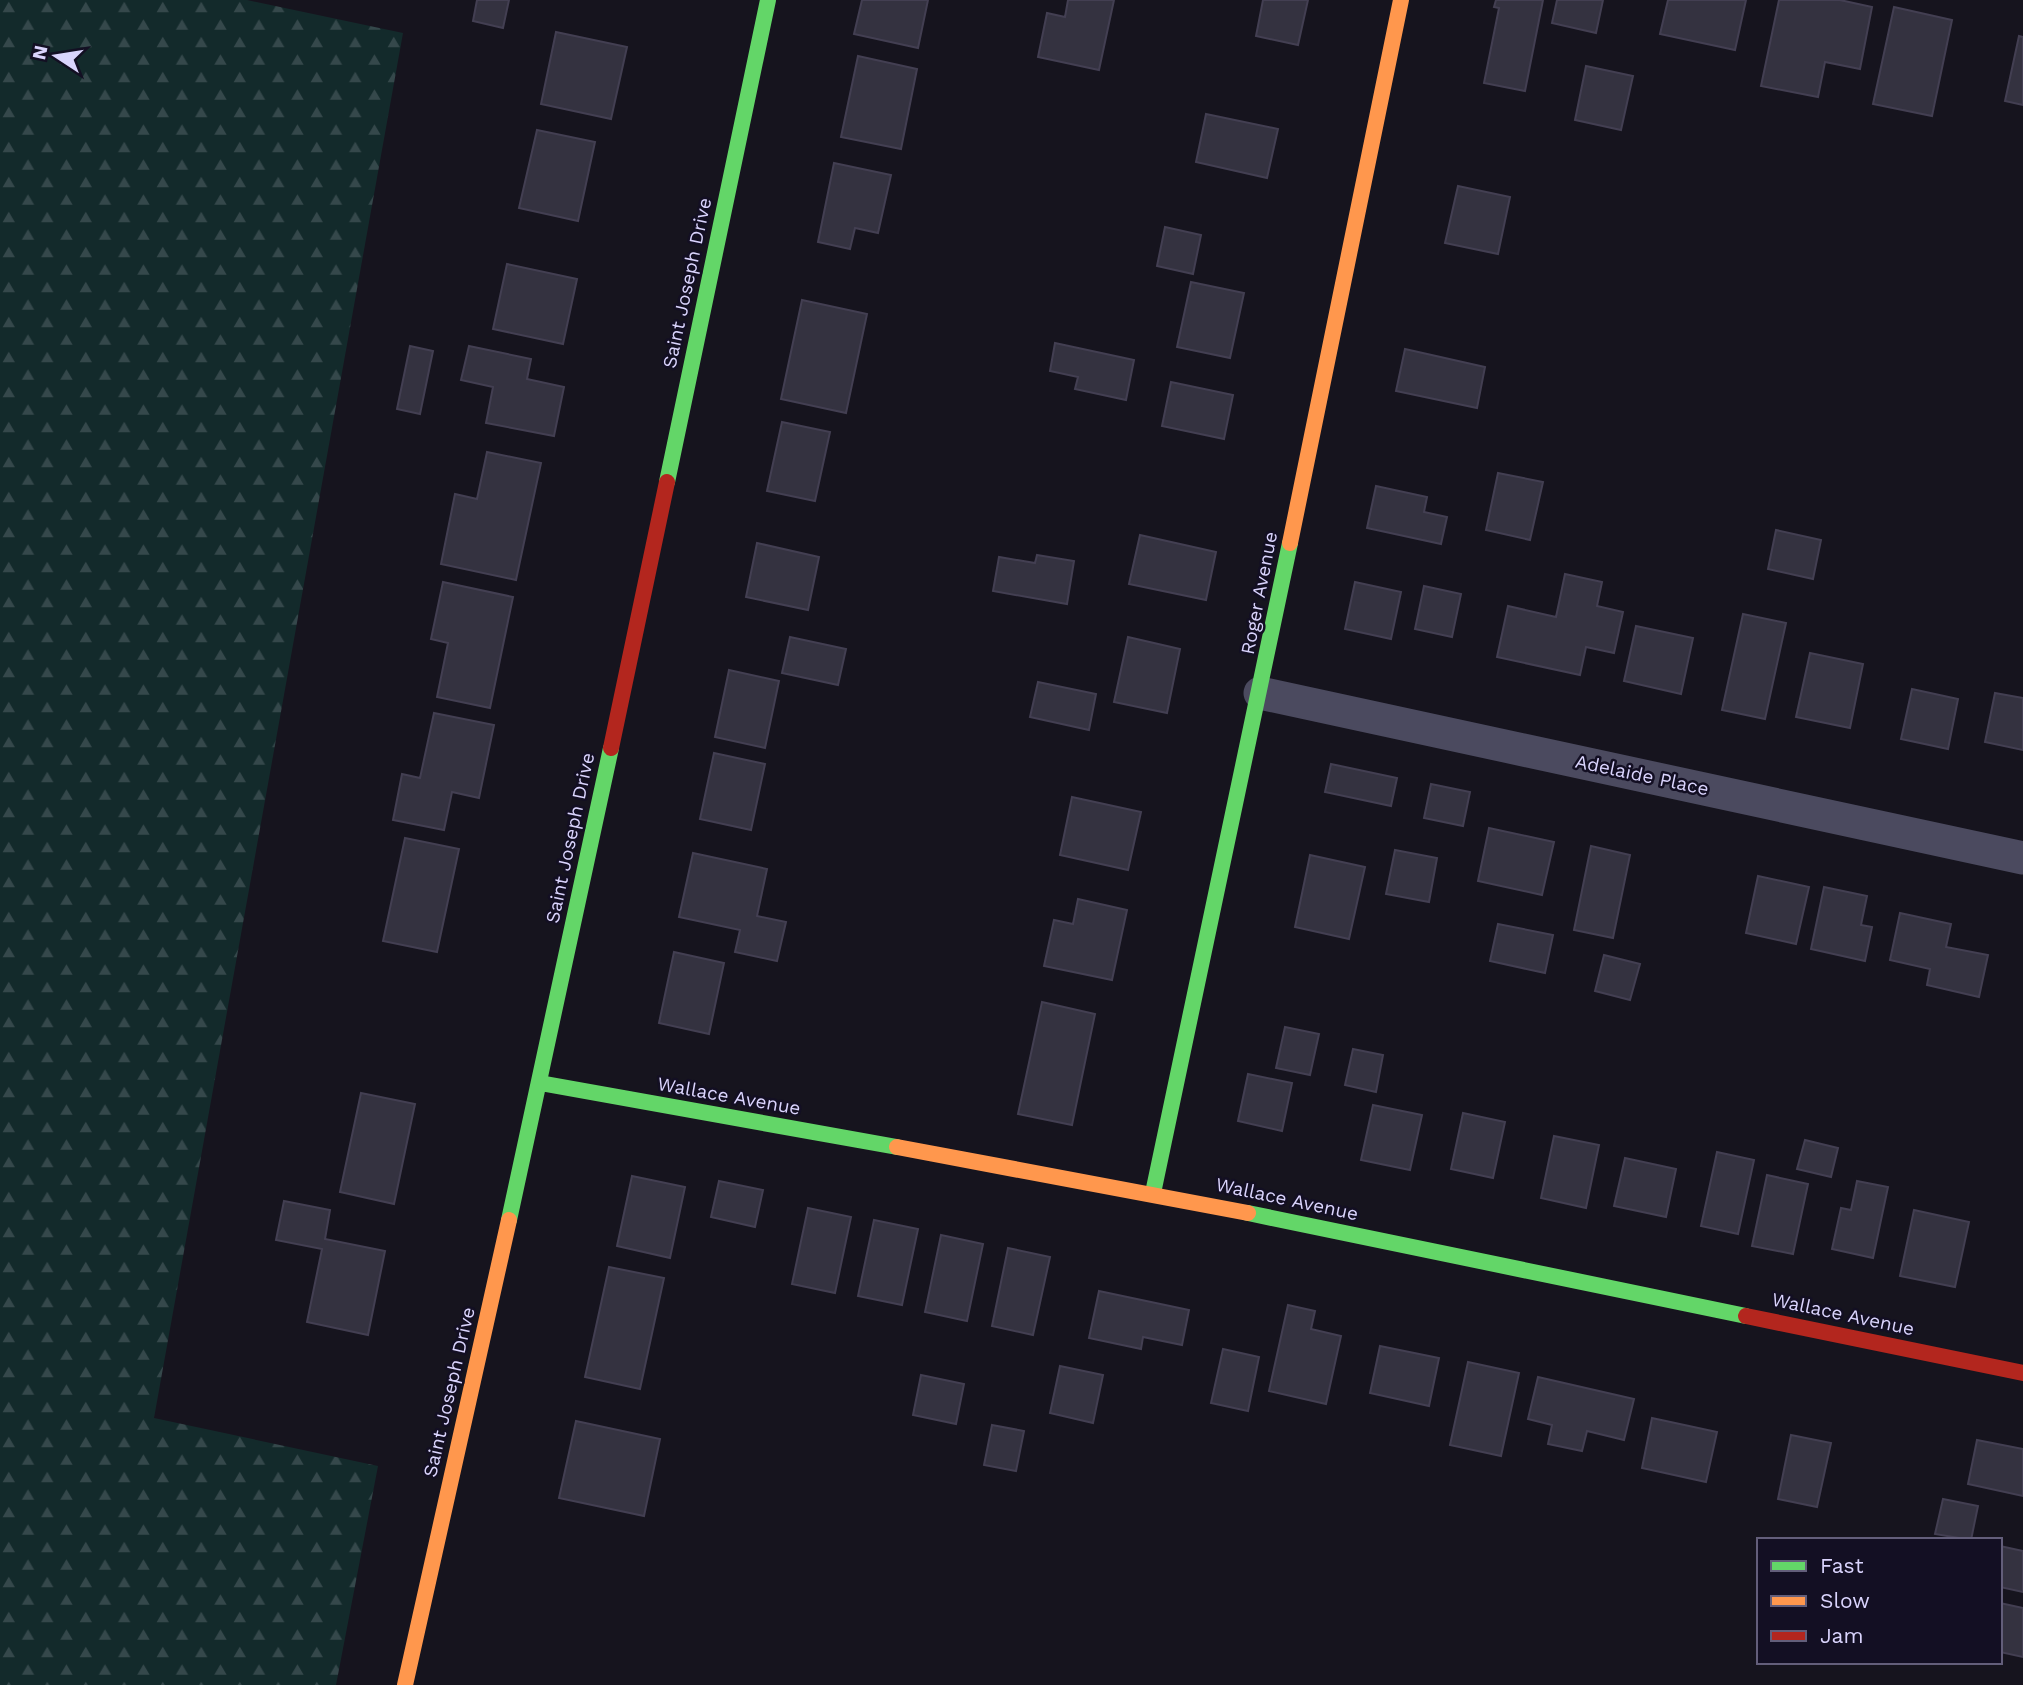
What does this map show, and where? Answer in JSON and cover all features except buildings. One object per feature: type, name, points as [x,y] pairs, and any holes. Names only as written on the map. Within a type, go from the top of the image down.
[{"type":"street","name":"Saint Joseph Drive","points":[[405,1684],[540,1083],[768,0]]},
{"type":"street","name":"Roger Avenue","points":[[1153,1193],[1261,693],[1401,0]]},
{"type":"street","name":"Adelaide Place","points":[[1261,693],[2023,858]]},
{"type":"street","name":"Wallace Avenue","points":[[540,1083],[1153,1193],[2023,1373]]},
{"type":"green space","points":[[0,0],[247,0],[403,33],[154,1418],[378,1466],[336,1685],[0,1685]]},
{"type":"traffic: fast","points":[[667,482],[768,0]]},
{"type":"traffic: fast","points":[[1153,1193],[1290,543]]},
{"type":"traffic: fast","points":[[509,1220],[611,748]]},
{"type":"traffic: fast","points":[[540,1083],[897,1147]]},
{"type":"traffic: fast","points":[[1248,1213],[1746,1316]]},
{"type":"traffic: slow","points":[[1290,543],[1401,0]]},
{"type":"traffic: slow","points":[[897,1147],[1248,1213]]},
{"type":"traffic: slow","points":[[405,1685],[509,1220]]},
{"type":"traffic: jam","points":[[611,748],[667,482]]},
{"type":"traffic: jam","points":[[1746,1316],[2023,1373]]}]
